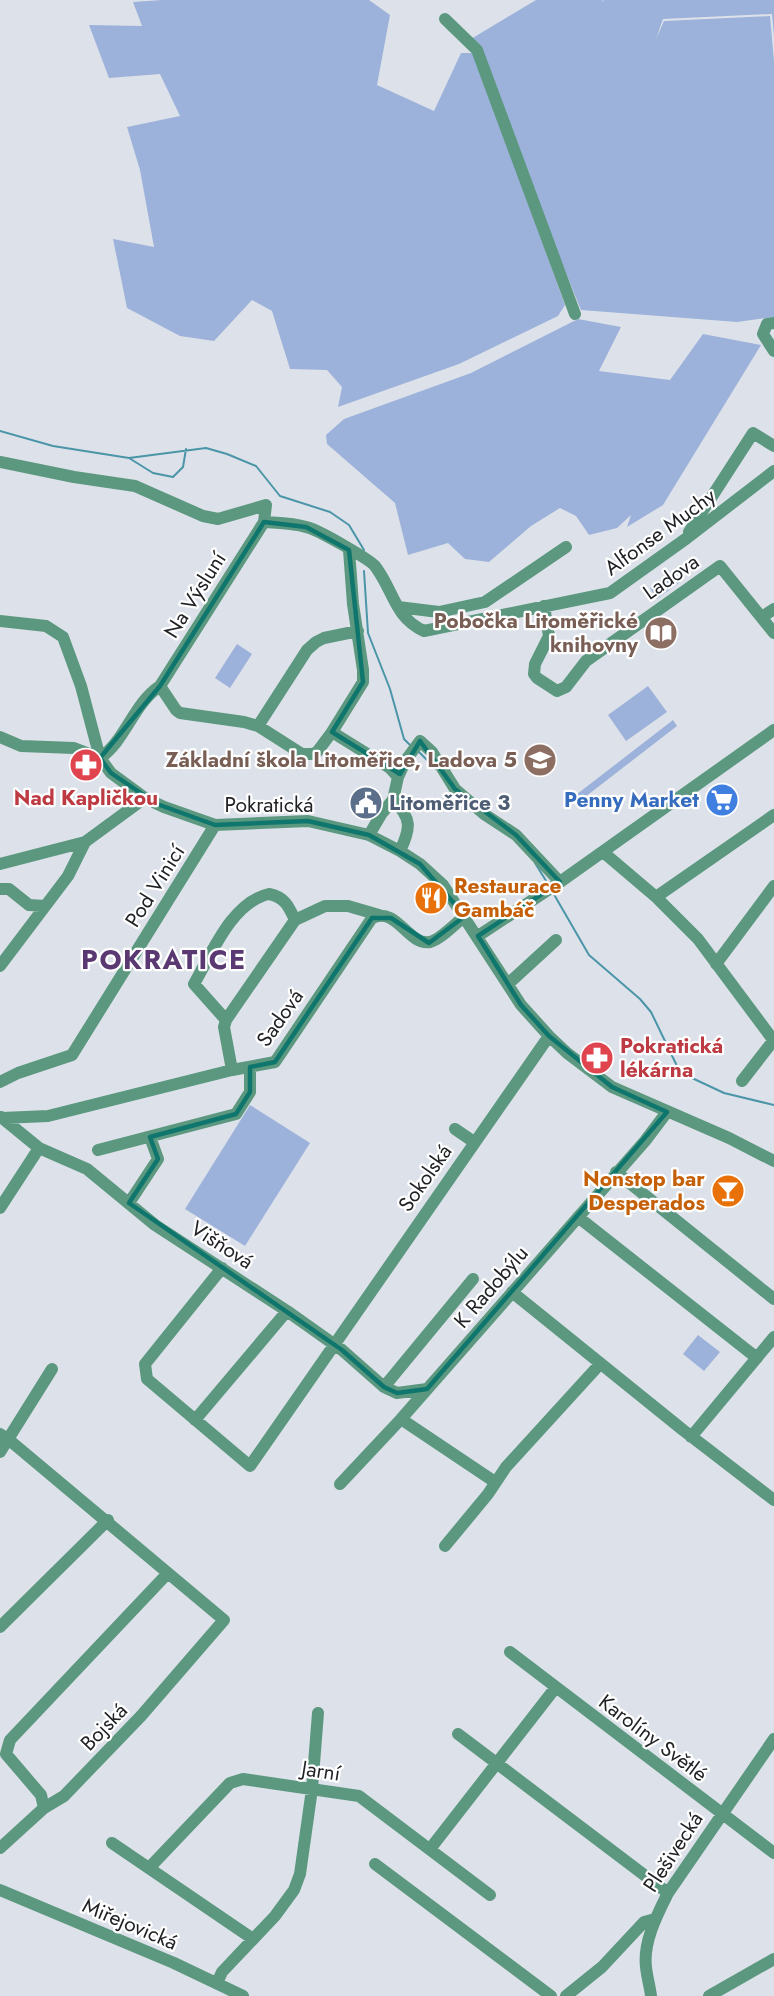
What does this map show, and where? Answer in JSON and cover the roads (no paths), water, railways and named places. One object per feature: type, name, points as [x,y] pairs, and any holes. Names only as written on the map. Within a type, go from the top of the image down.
[{"type":"street","points":[[445,19],[477,50],[575,314]]},
{"type":"street","points":[[774,323],[767,324],[763,334],[774,351]]},
{"type":"street","points":[[687,538],[753,433],[774,446]]},
{"type":"street","points":[[0,462],[74,477],[135,486],[202,516],[218,519],[266,505],[264,522],[306,526],[350,550],[353,604],[363,682],[317,752],[307,755],[258,726],[244,722],[187,715],[176,710],[160,686]]},
{"type":"street","name":"Alfonse Muchy","points":[[350,550],[373,564],[389,588],[404,618],[412,626],[424,632],[609,593],[687,538],[774,471]]},
{"type":"street","name":"Na Výsluní","points":[[100,758],[111,750],[146,697],[160,686],[264,522]]},
{"type":"street","points":[[398,607],[439,612],[485,602],[566,547]]},
{"type":"street","name":"Ladova","points":[[544,606],[549,636],[534,668],[537,678],[554,690],[566,687],[586,661],[720,566],[762,617]]},
{"type":"street","points":[[774,609],[762,617],[774,633]]},
{"type":"street","name":"Pokratická","points":[[0,621],[46,626],[63,637],[81,686],[100,758],[111,773],[145,798],[215,825],[308,821],[369,835],[400,850],[443,885],[521,1005],[549,1036],[578,1062],[612,1087],[729,1138],[774,1161]]},
{"type":"street","points":[[258,726],[307,650],[324,638],[358,631]]},
{"type":"street","points":[[478,936],[561,882],[774,730]]},
{"type":"street","points":[[332,732],[390,768],[398,777]]},
{"type":"street","points":[[0,737],[21,746],[74,748],[100,758]]},
{"type":"street","points":[[369,835],[393,800],[398,777],[416,746],[432,752],[455,789],[484,814],[516,835],[561,882]]},
{"type":"street","points":[[0,864],[85,842],[145,798]]},
{"type":"street","points":[[393,800],[402,808],[409,823],[400,850]]},
{"type":"street","points":[[656,897],[774,815]]},
{"type":"street","name":"Pod Vinicí","points":[[0,1082],[18,1073],[72,1055],[215,825]]},
{"type":"street","points":[[0,966],[68,876],[85,842]]},
{"type":"street","points":[[603,852],[656,897],[698,939],[774,1041],[742,1082]]},
{"type":"street","points":[[716,964],[774,886]]},
{"type":"street","points":[[0,889],[9,889],[29,905],[45,906]]},
{"type":"street","points":[[226,1020],[194,984],[234,916],[248,903],[263,895],[276,895],[287,903],[295,920]]},
{"type":"street","points":[[232,1070],[224,1027],[226,1020],[295,920],[325,906],[348,906],[391,918],[415,938],[427,943],[435,940],[465,916]]},
{"type":"street","name":"Sadová","points":[[1,1117],[48,1116],[232,1070],[275,1062],[368,922],[379,915]]},
{"type":"street","points":[[508,984],[556,940]]},
{"type":"street","name":"Sokolská","points":[[195,1420],[250,1466],[549,1036]]},
{"type":"street","points":[[98,1150],[236,1114],[250,1092],[250,1067]]},
{"type":"street","name":"K Radobýlu","points":[[340,1484],[401,1419],[645,1141],[667,1112]]},
{"type":"street","name":"Višňová","points":[[1,1117],[39,1148],[87,1169],[164,1231],[287,1311],[333,1344],[384,1387]]},
{"type":"street","points":[[455,1129],[474,1142]]},
{"type":"street","points":[[129,1203],[158,1159],[150,1137]]},
{"type":"street","points":[[0,1208],[39,1148]]},
{"type":"street","points":[[616,1172],[774,1299]]},
{"type":"street","points":[[578,1217],[757,1358]]},
{"type":"street","points":[[222,1268],[145,1364],[147,1379],[195,1420],[287,1311]]},
{"type":"street","points":[[427,1389],[398,1393],[384,1387],[473,1279]]},
{"type":"street","points":[[512,1292],[691,1437],[774,1500]]},
{"type":"street","points":[[691,1437],[757,1358],[772,1345]]},
{"type":"street","points":[[445,1546],[488,1494],[506,1467],[600,1364]]},
{"type":"street","points":[[0,1452],[4,1437],[52,1370]]},
{"type":"street","points":[[401,1419],[495,1482]]},
{"type":"street","points":[[4,1437],[108,1520],[168,1573],[10,1740],[3,1755],[41,1795],[44,1808]]},
{"type":"street","points":[[1,1623],[108,1520]]},
{"type":"street","name":"Bojská","points":[[0,1848],[44,1808],[64,1796],[141,1716],[224,1620],[168,1573]]},
{"type":"street","name":"Karolíny Světlé","points":[[510,1652],[774,1853]]},
{"type":"street","points":[[430,1849],[555,1687]]},
{"type":"street","points":[[217,1983],[222,1972],[275,1916],[294,1890],[300,1875],[312,1789],[318,1713]]},
{"type":"street","points":[[458,1734],[668,1893]]},
{"type":"street","name":"Plešivecká","points":[[566,1996],[602,1967],[644,1922],[655,1919],[668,1893],[774,1739]]},
{"type":"street","name":"Jarní","points":[[150,1867],[230,1783],[243,1779],[359,1796],[490,1895]]},
{"type":"street","points":[[112,1843],[253,1939]]},
{"type":"street","points":[[375,1864],[551,1996]]},
{"type":"street","name":"Miřejovická","points":[[0,1890],[174,1963],[243,1996]]},
{"type":"street","points":[[651,1996],[645,1965],[648,1942],[655,1919]]},
{"type":"street","points":[[709,1996],[774,1959]]},
{"type":"waterway","points":[[0,431],[53,446],[129,458],[206,448],[227,454],[256,466],[280,496],[330,512],[349,525],[364,550]]},
{"type":"waterway","points":[[129,458],[153,473],[173,477],[183,467],[186,449]]},
{"type":"waterway","points":[[364,571],[368,633],[390,689],[404,739],[410,745]]},
{"type":"waterway","points":[[419,752],[436,769]]},
{"type":"waterway","points":[[535,863],[548,884]]},
{"type":"waterway","points":[[552,891],[589,955],[640,999],[651,1012],[677,1066],[692,1078],[724,1093],[774,1105]]},
{"type":"place","name":"Pobočka Litoměřické knihovny","points":[[661,633]]},
{"type":"place","name":"Základní škola Litoměřice, Ladova 5","points":[[540,760]]},
{"type":"place","name":"Nad Kapličkou","points":[[86,765]]},
{"type":"place","name":"Penny Market","points":[[722,800]]},
{"type":"place","name":"Litoměřice 3","points":[[366,803]]},
{"type":"place","name":"Restaurace Gambáč","points":[[431,898]]},
{"type":"place","name":"Pokratická lékárna","points":[[597,1058]]},
{"type":"place","name":"Nonstop bar Desperados","points":[[728,1191]]},
{"type":"district","name":"POKRATICE","points":[[164,959]]}]
